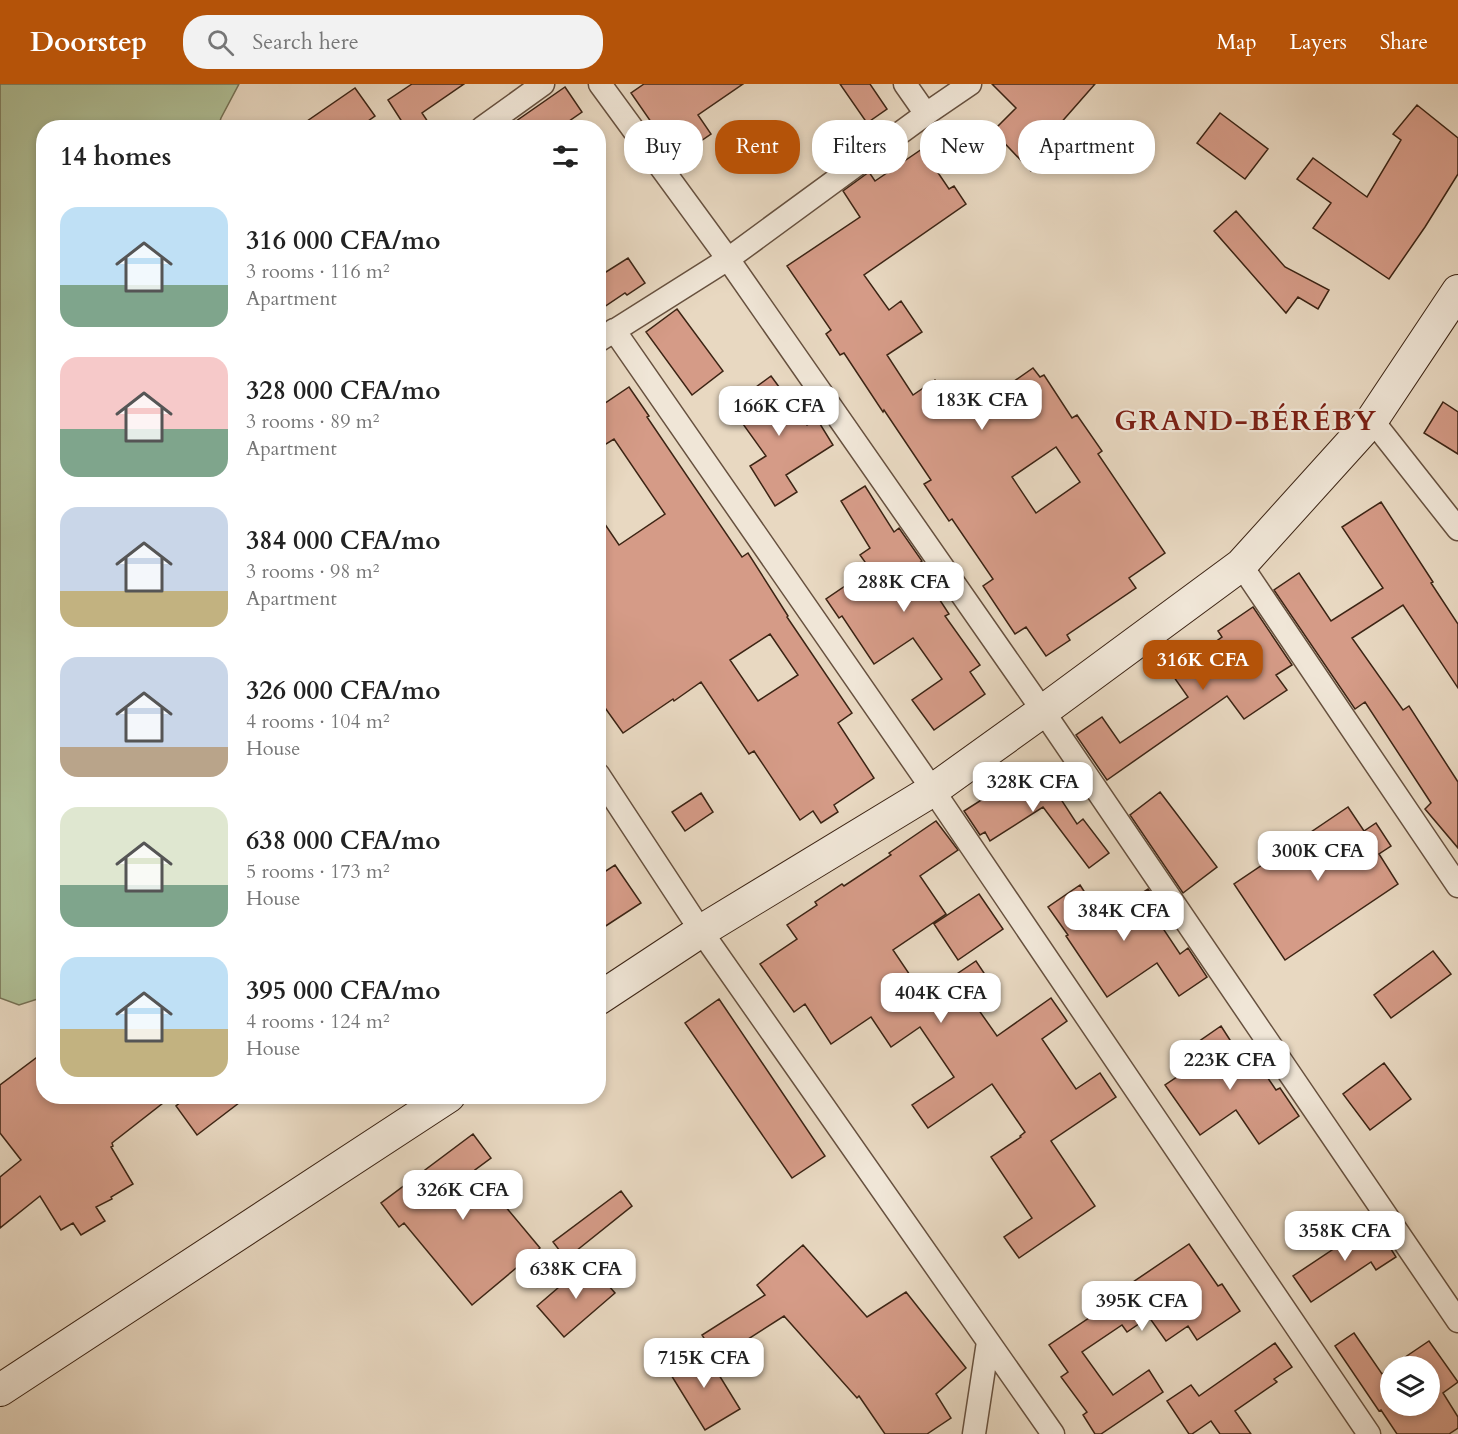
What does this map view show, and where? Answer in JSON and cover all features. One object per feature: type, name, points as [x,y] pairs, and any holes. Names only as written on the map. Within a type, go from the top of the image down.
[{"type":"main road","points":[[606,994],[701,932],[933,789],[1241,565],[1372,420],[1458,291]]},
{"type":"main road","points":[[0,1390],[437,1104]]},
{"type":"street","points":[[493,120],[543,84]]},
{"type":"street","points":[[600,84],[728,259],[1043,711],[1458,1321]]},
{"type":"street","points":[[905,84],[926,114]]},
{"type":"street","points":[[970,84],[728,259],[606,335],[933,789],[1369,1434]]},
{"type":"street","points":[[1372,420],[1458,530]]},
{"type":"street","points":[[1241,565],[1458,886]]},
{"type":"street","points":[[606,786],[701,932],[1053,1434]]},
{"type":"street","points":[[974,1434],[988,1342]]},
{"type":"green space","points":[[0,84],[239,84],[220,120],[36,120],[36,1000],[19,1005],[0,998]]},
{"type":"building","points":[[412,84],[464,84],[422,113],[427,120],[401,120],[388,100]]},
{"type":"building","points":[[644,84],[743,84],[698,115],[701,120],[650,120],[631,93]]},
{"type":"building","points":[[840,84],[870,84],[887,109],[871,120],[865,120]]},
{"type":"building","points":[[992,84],[1095,84],[1063,120],[1018,120],[1018,157],[1006,145],[1006,120],[1004,120],[1016,108]]},
{"type":"building","points":[[565,87],[582,112],[570,120],[518,120]]},
{"type":"building","points":[[355,88],[375,116],[369,120],[309,120]]},
{"type":"building","points":[[1417,105],[1458,138],[1458,174],[1389,279],[1313,228],[1331,203],[1297,179],[1313,158],[1367,197],[1401,140],[1393,134]]},
{"type":"building","points":[[1220,113],[1268,149],[1245,179],[1197,143]]},
{"type":"building","points":[[703,122],[711,134],[703,139]]},
{"type":"building","points":[[920,150],[920,174],[939,174],[949,189],[954,186],[966,204],[864,275],[889,310],[901,301],[922,332],[887,355],[913,395],[935,380],[961,418],[1033,368],[1040,377],[1044,375],[1072,418],[1077,415],[1102,451],[1098,454],[1165,553],[1129,578],[1136,588],[1067,635],[1070,640],[1046,656],[1026,627],[1015,634],[983,586],[993,579],[952,519],[949,521],[924,484],[931,480],[844,353],[840,355],[826,334],[831,330],[787,266],[860,217],[843,191],[866,174],[870,174],[875,181],[885,174],[908,174],[908,159]],"holes":[[[1056,447],[1080,482],[1036,513],[1012,477]]]},
{"type":"building","points":[[1236,211],[1285,267],[1329,290],[1318,309],[1298,297],[1286,313],[1214,231]]},
{"type":"building","points":[[628,258],[645,283],[606,306],[606,272]]},
{"type":"building","points":[[677,309],[723,371],[692,395],[646,332]]},
{"type":"building","points":[[771,376],[807,425],[817,419],[833,445],[786,475],[797,492],[775,506],[750,466],[766,456],[730,406]]},
{"type":"building","points":[[629,387],[742,557],[748,553],[787,617],[852,713],[838,723],[874,778],[834,805],[838,812],[821,823],[813,811],[800,820],[754,751],[749,754],[701,682],[623,733],[606,709],[606,526],[619,545],[665,514],[614,439],[606,444],[606,403]],"holes":[[[770,634],[798,675],[758,701],[730,660]]]},
{"type":"building","points":[[1443,402],[1458,412],[1458,454],[1424,433]]},
{"type":"building","points":[[865,486],[894,532],[899,528],[922,561],[917,565],[949,614],[945,616],[980,665],[970,672],[985,694],[934,730],[912,700],[942,679],[913,638],[874,664],[842,616],[839,618],[826,599],[870,569],[860,555],[870,548],[841,501]]},
{"type":"building","points":[[1381,502],[1458,624],[1458,688],[1403,605],[1352,638],[1403,710],[1409,706],[1458,782],[1458,848],[1425,809],[1431,803],[1365,702],[1355,709],[1274,590],[1299,573],[1331,621],[1383,588],[1342,527]]},
{"type":"building","points":[[1253,607],[1292,665],[1276,675],[1287,690],[1244,719],[1227,696],[1107,780],[1076,735],[1102,717],[1120,743],[1188,697],[1171,673],[1222,637],[1218,631]]},
{"type":"building","points":[[1038,764],[1077,824],[1083,819],[1109,853],[1089,868],[1043,807],[990,841],[985,832],[980,835],[964,811]]},
{"type":"building","points":[[1160,792],[1217,867],[1183,893],[1130,815]]},
{"type":"building","points":[[701,793],[713,812],[685,831],[672,812]]},
{"type":"building","points":[[1348,807],[1364,831],[1376,823],[1391,846],[1379,854],[1398,884],[1285,960],[1234,884]]},
{"type":"building","points":[[936,821],[958,850],[920,876],[946,914],[893,950],[924,996],[976,961],[992,985],[971,999],[997,1036],[1051,998],[1067,1021],[1042,1039],[1076,1089],[1100,1073],[1116,1097],[1051,1141],[1095,1206],[1019,1258],[1004,1237],[1032,1218],[991,1157],[1025,1132],[992,1084],[928,1128],[912,1105],[954,1077],[920,1027],[891,1047],[871,1017],[831,1044],[805,1004],[794,1012],[760,964],[797,939],[787,925],[817,905],[815,902],[891,855],[889,853]]},
{"type":"building","points":[[615,865],[641,903],[606,926],[606,871]]},
{"type":"building","points":[[1080,885],[1102,919],[1148,889],[1162,910],[1154,915],[1180,954],[1188,948],[1207,977],[1179,996],[1157,963],[1107,997],[1048,907]]},
{"type":"building","points":[[979,894],[1003,929],[958,960],[934,924]]},
{"type":"building","points":[[1433,951],[1451,974],[1391,1018],[1374,995]]},
{"type":"building","points":[[719,999],[825,1156],[792,1178],[685,1023]]},
{"type":"building","points":[[1221,1026],[1246,1065],[1255,1059],[1276,1090],[1280,1088],[1299,1116],[1259,1144],[1236,1110],[1200,1135],[1165,1085],[1208,1056],[1198,1042]]},
{"type":"building","points":[[36,1058],[36,1104],[162,1104],[112,1143],[111,1147],[133,1184],[96,1207],[105,1221],[81,1235],[73,1223],[61,1230],[40,1196],[0,1228],[0,1177],[21,1160],[0,1133],[0,1085]]},
{"type":"building","points":[[1384,1063],[1411,1099],[1370,1130],[1343,1094]]},
{"type":"building","points":[[178,1104],[238,1104],[197,1135],[176,1106]]},
{"type":"building","points":[[473,1134],[491,1158],[475,1170],[540,1248],[472,1305],[404,1223],[399,1227],[381,1203]]},
{"type":"building","points":[[621,1191],[632,1206],[566,1259],[553,1242]]},
{"type":"building","points":[[1374,1222],[1396,1257],[1376,1270],[1371,1262],[1311,1302],[1293,1276]]},
{"type":"building","points":[[1189,1244],[1218,1286],[1222,1284],[1240,1311],[1197,1340],[1188,1326],[1166,1341],[1149,1317],[1127,1332],[1122,1325],[1082,1352],[1113,1395],[1149,1370],[1163,1392],[1101,1434],[1095,1434],[1083,1415],[1087,1412],[1061,1377],[1068,1372],[1049,1345],[1108,1305],[1105,1301]]},
{"type":"building","points":[[803,1245],[867,1317],[906,1292],[966,1368],[936,1394],[951,1418],[927,1434],[885,1434],[859,1396],[857,1398],[784,1316],[717,1359],[702,1335],[765,1295],[757,1285]]},
{"type":"building","points":[[588,1262],[615,1293],[564,1337],[537,1306]]},
{"type":"building","points":[[1354,1333],[1380,1371],[1380,1410],[1379,1411],[1335,1346]]},
{"type":"building","points":[[1429,1341],[1440,1356],[1407,1356]]},
{"type":"building","points":[[1275,1343],[1292,1367],[1274,1379],[1277,1382],[1235,1411],[1251,1434],[1220,1434],[1211,1421],[1189,1434],[1167,1401],[1191,1385],[1199,1396]]},
{"type":"building","points":[[703,1349],[740,1409],[705,1430],[668,1370]]},
{"type":"building","points":[[1440,1357],[1458,1382],[1443,1393],[1458,1417],[1458,1428],[1449,1434],[1397,1434],[1385,1416],[1440,1416]]},
{"type":"district","name":"GRAND-BÉRÉBY","points":[[1246,420]]}]
